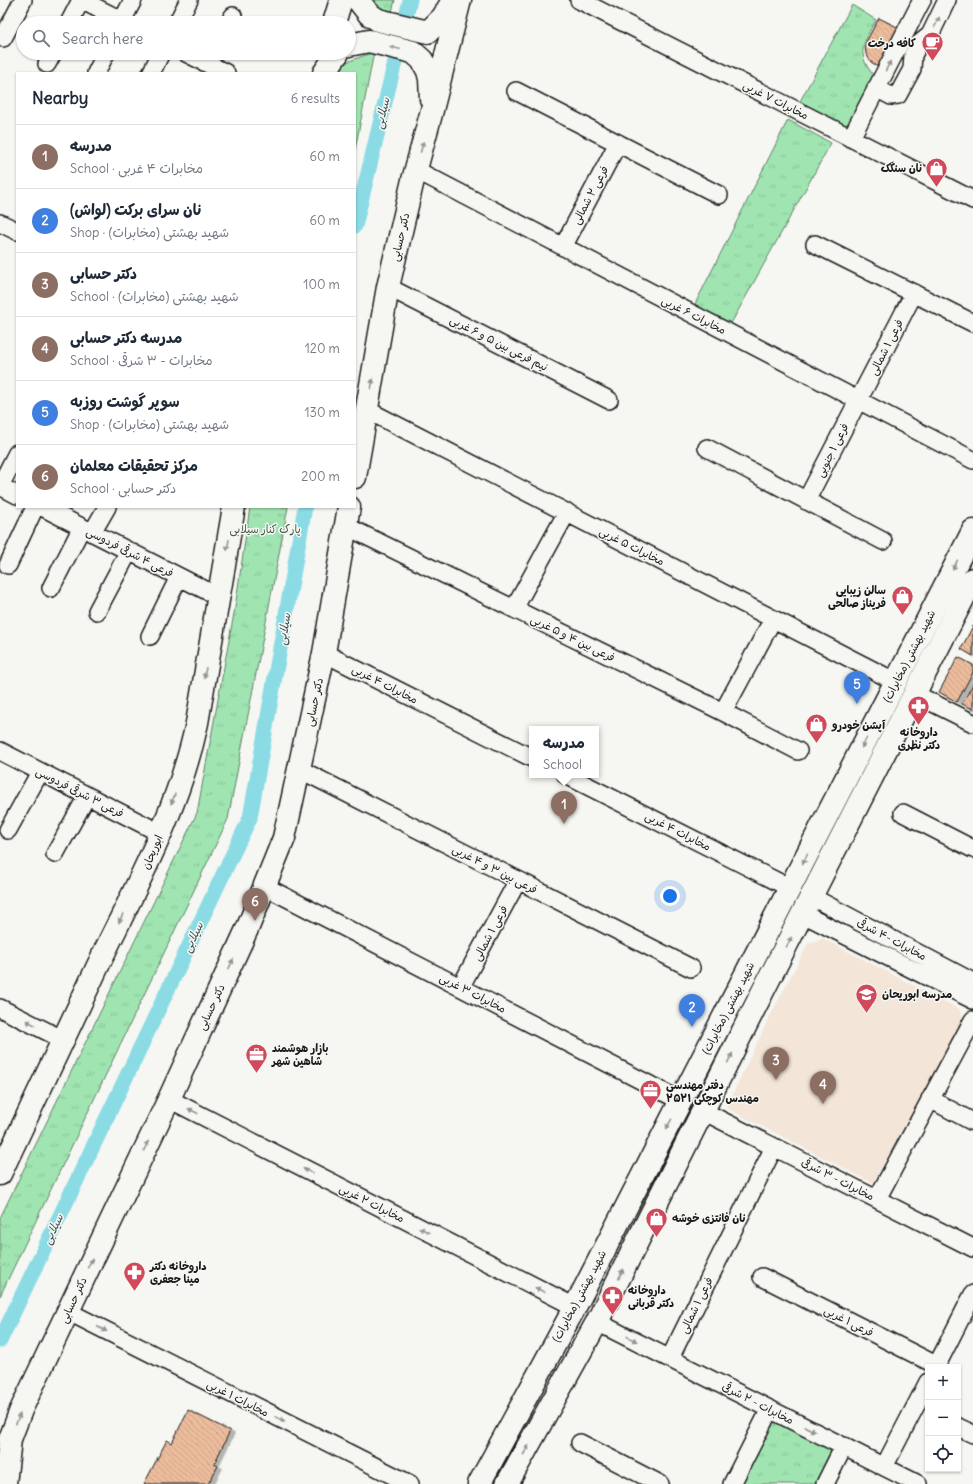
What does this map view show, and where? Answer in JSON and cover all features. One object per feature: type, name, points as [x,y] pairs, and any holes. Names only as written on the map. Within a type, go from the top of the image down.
[{"type":"main road","points":[[336,16],[341,0]]},
{"type":"main road","points":[[358,0],[364,9],[378,20],[428,32],[443,17],[453,0]]},
{"type":"main road","name":"دکتر حسابی","points":[[356,471],[388,287],[416,170],[432,114],[460,0]]},
{"type":"main road","points":[[357,43],[413,52],[422,60],[428,71],[430,79],[432,114]]},
{"type":"main road","points":[[320,72],[324,60]]},
{"type":"main road","points":[[325,72],[333,60]]},
{"type":"main road","name":"ابوریحان","points":[[0,1174],[62,1039],[141,876],[184,774],[191,749],[234,508]]},
{"type":"main road","name":"دکتر حسابی","points":[[5,1484],[10,1439],[21,1410],[169,1099],[248,927],[284,838],[324,653],[348,517]]},
{"type":"main road","name":"شهید بهشتی (مخابرات)","points":[[479,1484],[575,1307],[973,531]]},
{"type":"main road","name":"شهید بهشتی (مخابرات)","points":[[507,1484],[597,1322],[973,579]]},
{"type":"main road","points":[[937,602],[956,612]]},
{"type":"main road","points":[[0,1458],[10,1439]]},
{"type":"street","points":[[3,38],[23,0]]},
{"type":"street","points":[[73,16],[81,0],[112,16]]},
{"type":"street","points":[[126,16],[133,0]]},
{"type":"street","points":[[181,16],[189,0]]},
{"type":"street","name":"مخابرات ۷ غربی","points":[[579,0],[973,200]]},
{"type":"street","points":[[850,138],[922,0]]},
{"type":"street","points":[[876,88],[891,96],[898,95],[912,69],[914,55],[919,44],[930,35],[947,0]]},
{"type":"street","points":[[96,72],[102,60]]},
{"type":"street","points":[[152,72],[158,60]]},
{"type":"street","points":[[207,63],[224,72]]},
{"type":"street","points":[[516,91],[718,195]]},
{"type":"street","name":"فرعی ۲ شمالی","points":[[563,247],[618,143]]},
{"type":"street","name":"مخابرات ۶ غربی","points":[[416,170],[973,460]]},
{"type":"street","points":[[815,244],[973,323]]},
{"type":"street","name":"نیم فرعی بین ۵ و ۶ غربی","points":[[388,287],[609,400]]},
{"type":"street","name":"فرعی ۱ شمالی","points":[[858,400],[914,293]]},
{"type":"street","name":"فرعی ۱ جنوبی","points":[[806,501],[858,400]]},
{"type":"street","name":"مخابرات ۵ غربی","points":[[367,410],[896,682]]},
{"type":"street","points":[[707,448],[883,541]]},
{"type":"street","points":[[16,455],[0,486],[16,494]]},
{"type":"street","points":[[8,565],[41,508]]},
{"type":"street","name":"فرعی ۴ شرقی فردوسی","points":[[44,508],[219,597]]},
{"type":"street","points":[[52,588],[87,530],[106,508]]},
{"type":"street","points":[[514,609],[567,512]]},
{"type":"street","name":"فرعی بین ۴ و ۵ غربی","points":[[348,517],[514,609],[723,712],[798,751]]},
{"type":"street","points":[[97,611],[129,552]]},
{"type":"street","points":[[150,636],[179,577]]},
{"type":"street","points":[[723,712],[773,619]]},
{"type":"street","name":"مخابرات ۴ غربی","points":[[324,653],[529,756]]},
{"type":"street","points":[[915,694],[973,723]]},
{"type":"street","name":"فرعی ۳ شرقی فردوسی","points":[[0,751],[160,833]]},
{"type":"street","name":"فرعی بین ۳ و ۴ غربی","points":[[299,769],[691,968]]},
{"type":"street","points":[[8,830],[40,772]]},
{"type":"street","name":"مخابرات ۴ غربی","points":[[572,778],[790,888]]},
{"type":"street","points":[[55,854],[87,796]]},
{"type":"street","points":[[903,813],[973,850]]},
{"type":"street","name":"فرعی ۱ شمالی","points":[[461,986],[518,880]]},
{"type":"street","name":"مخابرات ۳ غربی","points":[[264,886],[461,986],[681,1101]]},
{"type":"street","points":[[808,906],[973,1000]]},
{"type":"street","name":"مخابرات -۴ شرقی","points":[[808,906],[972,978]]},
{"type":"street","points":[[0,1008],[62,1039]]},
{"type":"street","points":[[877,1199],[973,1020]]},
{"type":"street","name":"مخابرات ۲ غربی","points":[[169,1099],[575,1307]]},
{"type":"street","points":[[930,1099],[973,1122]]},
{"type":"street","name":"مخابرات - ۳ شرقی","points":[[703,1111],[973,1248]]},
{"type":"street","name":"فرعی ۱ شمالی","points":[[670,1358],[774,1147]]},
{"type":"street","name":"فرعی ۱ غربی","points":[[762,1277],[932,1364]]},
{"type":"street","points":[[937,1364],[973,1294]]},
{"type":"street","name":"مخابرات ۱ غربی","points":[[67,1311],[410,1484]]},
{"type":"street","name":"مخابرات - ۲ شرقی","points":[[597,1322],[918,1484]]},
{"type":"street","points":[[884,1467],[922,1408],[925,1395]]},
{"type":"street","points":[[732,1484],[770,1409]]},
{"type":"street","points":[[961,1428],[973,1434]]},
{"type":"street","points":[[580,1443],[660,1484]]},
{"type":"street","points":[[825,1484],[844,1446]]},
{"type":"shaded area","points":[[822,938],[959,1009],[963,1019],[920,1100],[873,1183],[726,1108],[767,1022],[808,944]]},
{"type":"green space","points":[[374,0],[395,0],[392,12],[381,11]]},
{"type":"green space","points":[[852,5],[876,20],[863,48],[865,62],[875,77],[848,129],[798,105]]},
{"type":"green space","points":[[374,52],[356,145],[356,72],[338,72],[344,63],[356,60],[356,59]]},
{"type":"green space","points":[[788,120],[831,143],[729,327],[693,308]]},
{"type":"green space","name":"پارک کنار سیلابی","points":[[250,508],[288,508],[228,819],[0,1296],[0,1218],[197,813],[235,608]]},
{"type":"green space","points":[[774,1418],[835,1449],[818,1484],[741,1484]]},
{"type":"building","points":[[879,18],[903,30],[882,69],[871,62],[866,54],[865,46]]},
{"type":"building","points":[[973,626],[973,656],[961,649]]},
{"type":"building","points":[[958,657],[973,665],[973,672],[957,702],[939,692]]},
{"type":"building","points":[[973,684],[973,709],[962,704]]},
{"type":"building","points":[[188,1410],[230,1431],[214,1464],[218,1466],[208,1484],[144,1484],[167,1440],[172,1443]]},
{"type":"waterway","name":"سیلابی","points":[[356,222],[410,0]]},
{"type":"waterway","name":"سیلابی","points":[[0,1341],[250,818],[305,508]]},
{"type":"place","name":"کافه درخت","points":[[932,62]]},
{"type":"place","name":"نان سنگک","points":[[937,188]]},
{"type":"place","name":"سالن زیبایی فریناز صالحی","points":[[902,616]]},
{"type":"place","name":"سوپر گوشت روزبه","points":[[857,704]]},
{"type":"place","name":"داروخانه دکتر نظری","points":[[919,726]]},
{"type":"place","name":"آپشن خودرو","points":[[817,744]]},
{"type":"place","name":"مدرسه","points":[[564,824]]},
{"type":"place","name":"مرکز تحقیقات معلمان","points":[[255,921]]},
{"type":"place","name":"مدرسه ابوریحان","points":[[866,1014]]},
{"type":"place","name":"نان سرای برکت (لواش)","points":[[692,1027]]},
{"type":"place","name":"بازار هوشمند شاهین شهر","points":[[256,1074]]},
{"type":"place","name":"دکتر حسابی","points":[[776,1080]]},
{"type":"place","name":"مدرسه دکتر حسابی","points":[[823,1104]]},
{"type":"place","name":"دفتر مهندسی ۲۵۲۱ مهندس کوچکی","points":[[651,1110]]},
{"type":"place","name":"نان فانتزی خوشه","points":[[656,1238]]},
{"type":"place","name":"داروخانه دکتر مینا جعفری","points":[[135,1292]]},
{"type":"place","name":"داروخانه دکتر قربانی","points":[[612,1316]]}]
